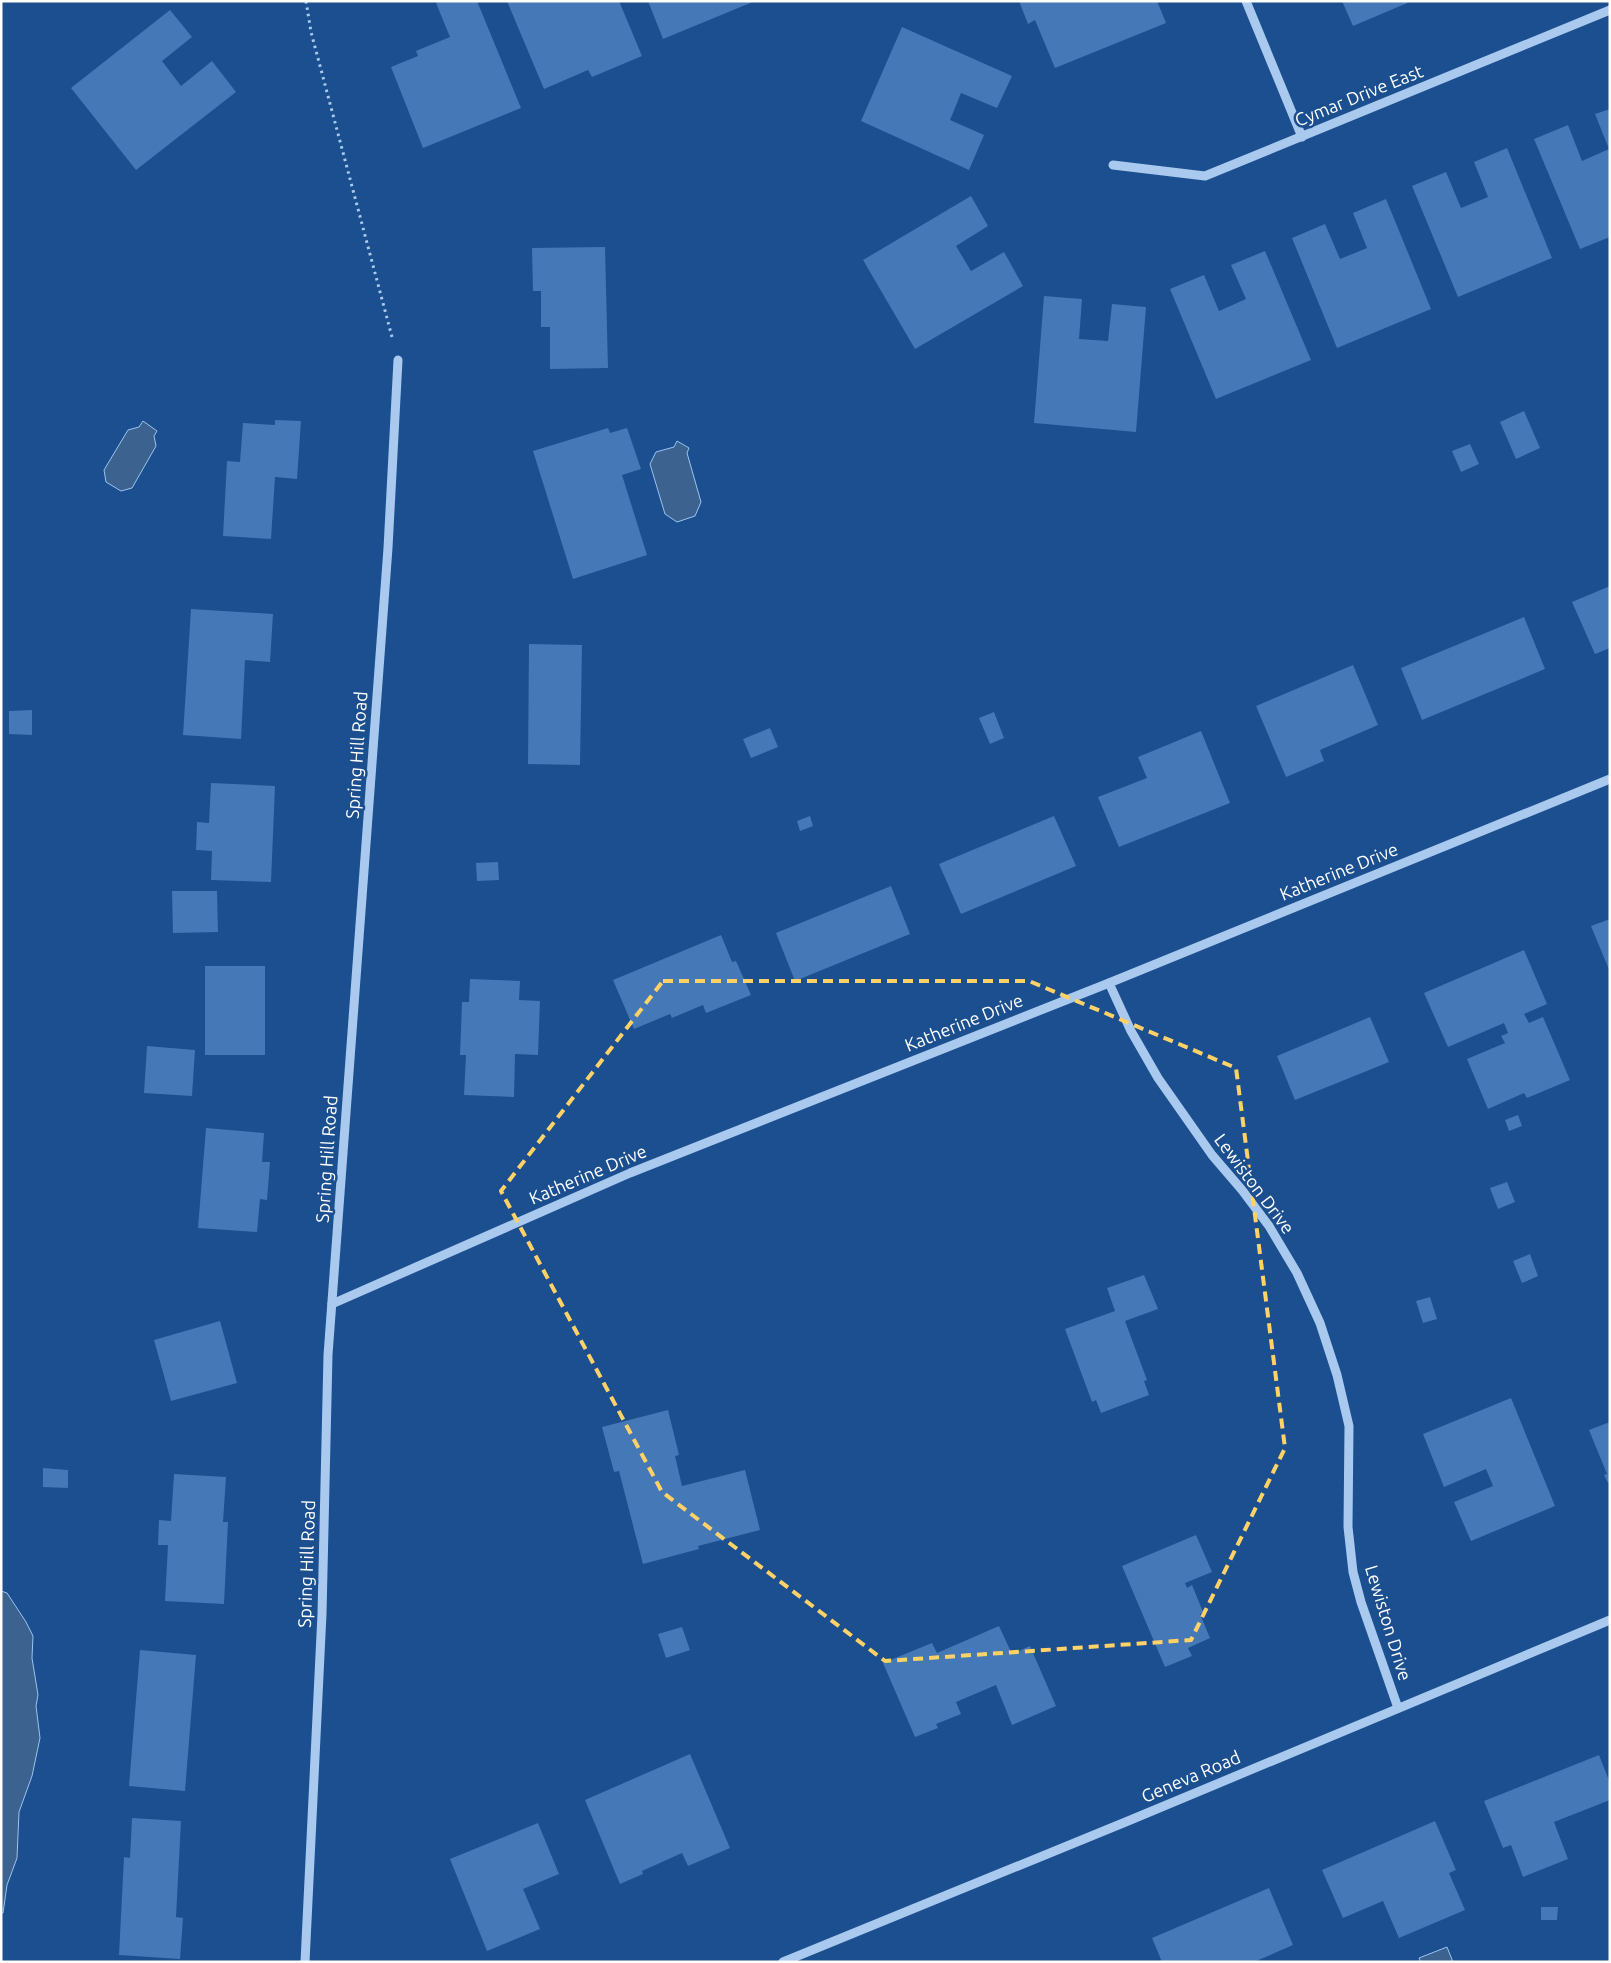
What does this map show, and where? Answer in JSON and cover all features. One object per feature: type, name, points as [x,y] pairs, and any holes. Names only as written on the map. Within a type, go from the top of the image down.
[{"type":"street","points":[[1246,1],[1302,137]]},
{"type":"street","name":"Cymar Drive East","points":[[1114,165],[1205,176],[1610,10]]},
{"type":"street","name":"Spring Hill Road","points":[[305,1962],[322,1614],[328,1355],[388,548],[398,360]]},
{"type":"street","name":"Katherine Drive","points":[[332,1304],[630,1173],[1109,983],[1610,778]]},
{"type":"street","name":"Lewiston Drive","points":[[1109,983],[1131,1031],[1158,1078],[1212,1155],[1269,1226],[1297,1273],[1320,1323],[1337,1375],[1349,1426],[1348,1527],[1353,1572],[1361,1602],[1398,1708]]},
{"type":"street","name":"Geneva Road","points":[[783,1962],[1121,1824],[1610,1620]]},
{"type":"path","points":[[306,1],[311,32],[398,360]]},
{"type":"highlighted area","points":[[663,981],[1029,981],[1236,1068],[1285,1448],[1191,1640],[885,1661],[662,1492],[501,1191]]},
{"type":"water","points":[[143,421],[157,431],[154,436],[156,446],[132,488],[121,491],[106,482],[104,470],[128,430],[139,427]]},
{"type":"water","points":[[677,441],[689,448],[687,453],[701,502],[695,516],[677,522],[665,514],[650,464],[656,452],[674,447]]},
{"type":"water","points":[[1,1591],[7,1593],[33,1636],[32,1658],[38,1695],[36,1706],[40,1738],[32,1776],[19,1812],[17,1858],[7,1885],[3,1913],[1,1913]]},
{"type":"water","points":[[1447,1947],[1453,1962],[1421,1962],[1419,1958]]},
{"type":"building","points":[[440,1],[477,1],[521,108],[423,148],[391,67],[418,56],[416,51],[450,37],[436,3]]},
{"type":"building","points":[[507,1],[619,1],[642,56],[592,77],[588,70],[544,89]]},
{"type":"building","points":[[648,1],[755,1],[663,39]]},
{"type":"building","points":[[1019,1],[1157,1],[1166,23],[1055,68],[1035,20],[1028,24]]},
{"type":"building","points":[[1342,1],[1412,1],[1353,26]]},
{"type":"building","points":[[170,10],[192,37],[162,61],[181,86],[212,61],[236,92],[136,170],[71,88]]},
{"type":"building","points":[[902,27],[1012,76],[997,108],[961,93],[950,120],[984,135],[969,170],[861,121]]},
{"type":"building","points":[[1610,109],[1610,237],[1580,249],[1534,139],[1568,125],[1582,161],[1609,149],[1595,114]]},
{"type":"building","points":[[1507,148],[1552,258],[1458,297],[1412,186],[1446,172],[1461,208],[1488,197],[1474,162]]},
{"type":"building","points":[[971,196],[988,226],[956,246],[971,271],[1004,252],[1023,286],[915,349],[863,260]]},
{"type":"building","points":[[1386,199],[1431,309],[1337,348],[1292,238],[1325,224],[1340,259],[1367,248],[1353,213]]},
{"type":"building","points":[[605,247],[608,368],[550,369],[550,327],[541,327],[541,291],[533,291],[532,248]]},
{"type":"building","points":[[1265,251],[1311,360],[1216,399],[1170,289],[1204,275],[1219,311],[1246,299],[1231,265]]},
{"type":"building","points":[[1044,296],[1082,299],[1079,339],[1108,341],[1112,304],[1146,307],[1136,432],[1034,423]]},
{"type":"building","points":[[1524,411],[1540,448],[1516,459],[1500,422]]},
{"type":"building","points":[[275,420],[301,421],[297,479],[275,477],[271,539],[223,536],[227,461],[240,462],[243,423],[275,425]]},
{"type":"building","points":[[608,428],[610,433],[627,428],[641,469],[622,475],[647,555],[573,579],[533,451]]},
{"type":"building","points":[[1470,444],[1479,464],[1461,472],[1452,451]]},
{"type":"building","points":[[1610,586],[1610,648],[1595,654],[1572,602]]},
{"type":"building","points":[[191,609],[273,614],[270,662],[245,660],[241,739],[183,735]]},
{"type":"building","points":[[1524,617],[1545,669],[1422,720],[1401,668]]},
{"type":"building","points":[[529,644],[582,645],[580,765],[528,764]]},
{"type":"building","points":[[1353,665],[1378,725],[1320,750],[1324,761],[1286,777],[1256,706]]},
{"type":"building","points":[[32,710],[32,735],[9,734],[9,711]]},
{"type":"building","points":[[994,712],[1004,738],[990,744],[979,718]]},
{"type":"building","points":[[770,728],[778,747],[751,758],[743,739]]},
{"type":"building","points":[[1201,731],[1230,803],[1119,847],[1098,797],[1147,778],[1138,757]]},
{"type":"building","points":[[211,783],[275,786],[271,882],[211,880],[212,851],[196,850],[197,822],[209,823]]},
{"type":"building","points":[[810,816],[813,826],[800,831],[797,821]]},
{"type":"building","points":[[1054,816],[1076,866],[961,914],[939,864]]},
{"type":"building","points":[[498,862],[499,880],[477,881],[476,863]]},
{"type":"building","points":[[891,886],[910,934],[795,981],[776,933]]},
{"type":"building","points":[[172,891],[217,891],[218,932],[173,933]]},
{"type":"building","points":[[1610,919],[1610,972],[1591,926]]},
{"type":"building","points":[[721,935],[732,962],[736,961],[751,995],[706,1013],[703,1005],[672,1018],[670,1014],[634,1029],[613,980]]},
{"type":"building","points":[[1524,950],[1547,1004],[1524,1014],[1529,1023],[1543,1017],[1570,1080],[1527,1098],[1524,1093],[1488,1109],[1467,1059],[1505,1043],[1501,1036],[1508,1033],[1504,1023],[1448,1047],[1424,993]]},
{"type":"building","points":[[205,966],[265,966],[265,1055],[205,1055]]},
{"type":"building","points":[[470,979],[520,981],[519,1000],[540,1001],[538,1055],[515,1054],[514,1097],[464,1095],[466,1055],[460,1055],[462,1002],[469,1002]]},
{"type":"building","points":[[1370,1017],[1389,1062],[1295,1100],[1277,1056]]},
{"type":"building","points":[[147,1046],[195,1050],[192,1096],[144,1093]]},
{"type":"building","points":[[1518,1115],[1522,1126],[1509,1131],[1505,1120]]},
{"type":"building","points":[[206,1128],[264,1133],[262,1162],[270,1162],[267,1200],[260,1199],[257,1232],[198,1228]]},
{"type":"building","points":[[1507,1182],[1515,1202],[1498,1209],[1490,1188]]},
{"type":"building","points":[[1530,1254],[1538,1276],[1522,1283],[1513,1261]]},
{"type":"building","points":[[1144,1275],[1158,1309],[1125,1321],[1147,1380],[1144,1381],[1149,1395],[1101,1413],[1096,1400],[1092,1402],[1065,1329],[1115,1311],[1107,1288]]},
{"type":"building","points":[[1430,1297],[1437,1319],[1423,1323],[1416,1301]]},
{"type":"building","points":[[220,1321],[237,1383],[171,1401],[154,1340]]},
{"type":"building","points":[[1511,1398],[1555,1506],[1471,1541],[1454,1502],[1493,1486],[1486,1469],[1444,1487],[1423,1434]]},
{"type":"building","points":[[668,1410],[679,1455],[675,1456],[682,1486],[745,1470],[760,1530],[698,1546],[699,1549],[643,1564],[619,1471],[614,1472],[602,1427]]},
{"type":"building","points":[[1610,1422],[1610,1483],[1608,1483],[1604,1475],[1607,1474],[1589,1430]]},
{"type":"building","points":[[43,1468],[68,1470],[68,1488],[43,1487]]},
{"type":"building","points":[[174,1474],[226,1477],[223,1522],[228,1522],[224,1604],[165,1601],[168,1545],[158,1545],[159,1520],[171,1521]]},
{"type":"building","points":[[1196,1535],[1212,1572],[1185,1583],[1187,1588],[1192,1585],[1203,1612],[1200,1614],[1210,1638],[1188,1648],[1192,1656],[1165,1667],[1122,1566]]},
{"type":"building","points":[[999,1626],[1012,1654],[1030,1646],[1056,1706],[1012,1725],[996,1685],[956,1702],[961,1714],[936,1724],[938,1728],[915,1737],[883,1663],[932,1643],[937,1653]]},
{"type":"building","points":[[682,1627],[690,1650],[666,1658],[658,1634]]},
{"type":"building","points":[[140,1650],[196,1655],[185,1791],[129,1786]]},
{"type":"building","points":[[690,1754],[730,1848],[688,1866],[682,1853],[642,1871],[643,1874],[620,1884],[585,1800]]},
{"type":"building","points":[[1599,1755],[1610,1783],[1610,1800],[1554,1822],[1568,1859],[1523,1877],[1511,1845],[1503,1848],[1484,1801]]},
{"type":"building","points":[[132,1818],[181,1821],[176,1917],[183,1918],[180,1959],[119,1955],[124,1857],[130,1858]]},
{"type":"building","points":[[1435,1821],[1456,1870],[1449,1873],[1465,1910],[1399,1938],[1383,1901],[1343,1918],[1322,1870]]},
{"type":"building","points":[[538,1823],[559,1874],[523,1889],[540,1929],[487,1951],[450,1859]]},
{"type":"building","points":[[1269,1888],[1293,1945],[1254,1962],[1162,1962],[1152,1938]]},
{"type":"building","points":[[1541,1907],[1558,1907],[1557,1920],[1541,1920]]}]
